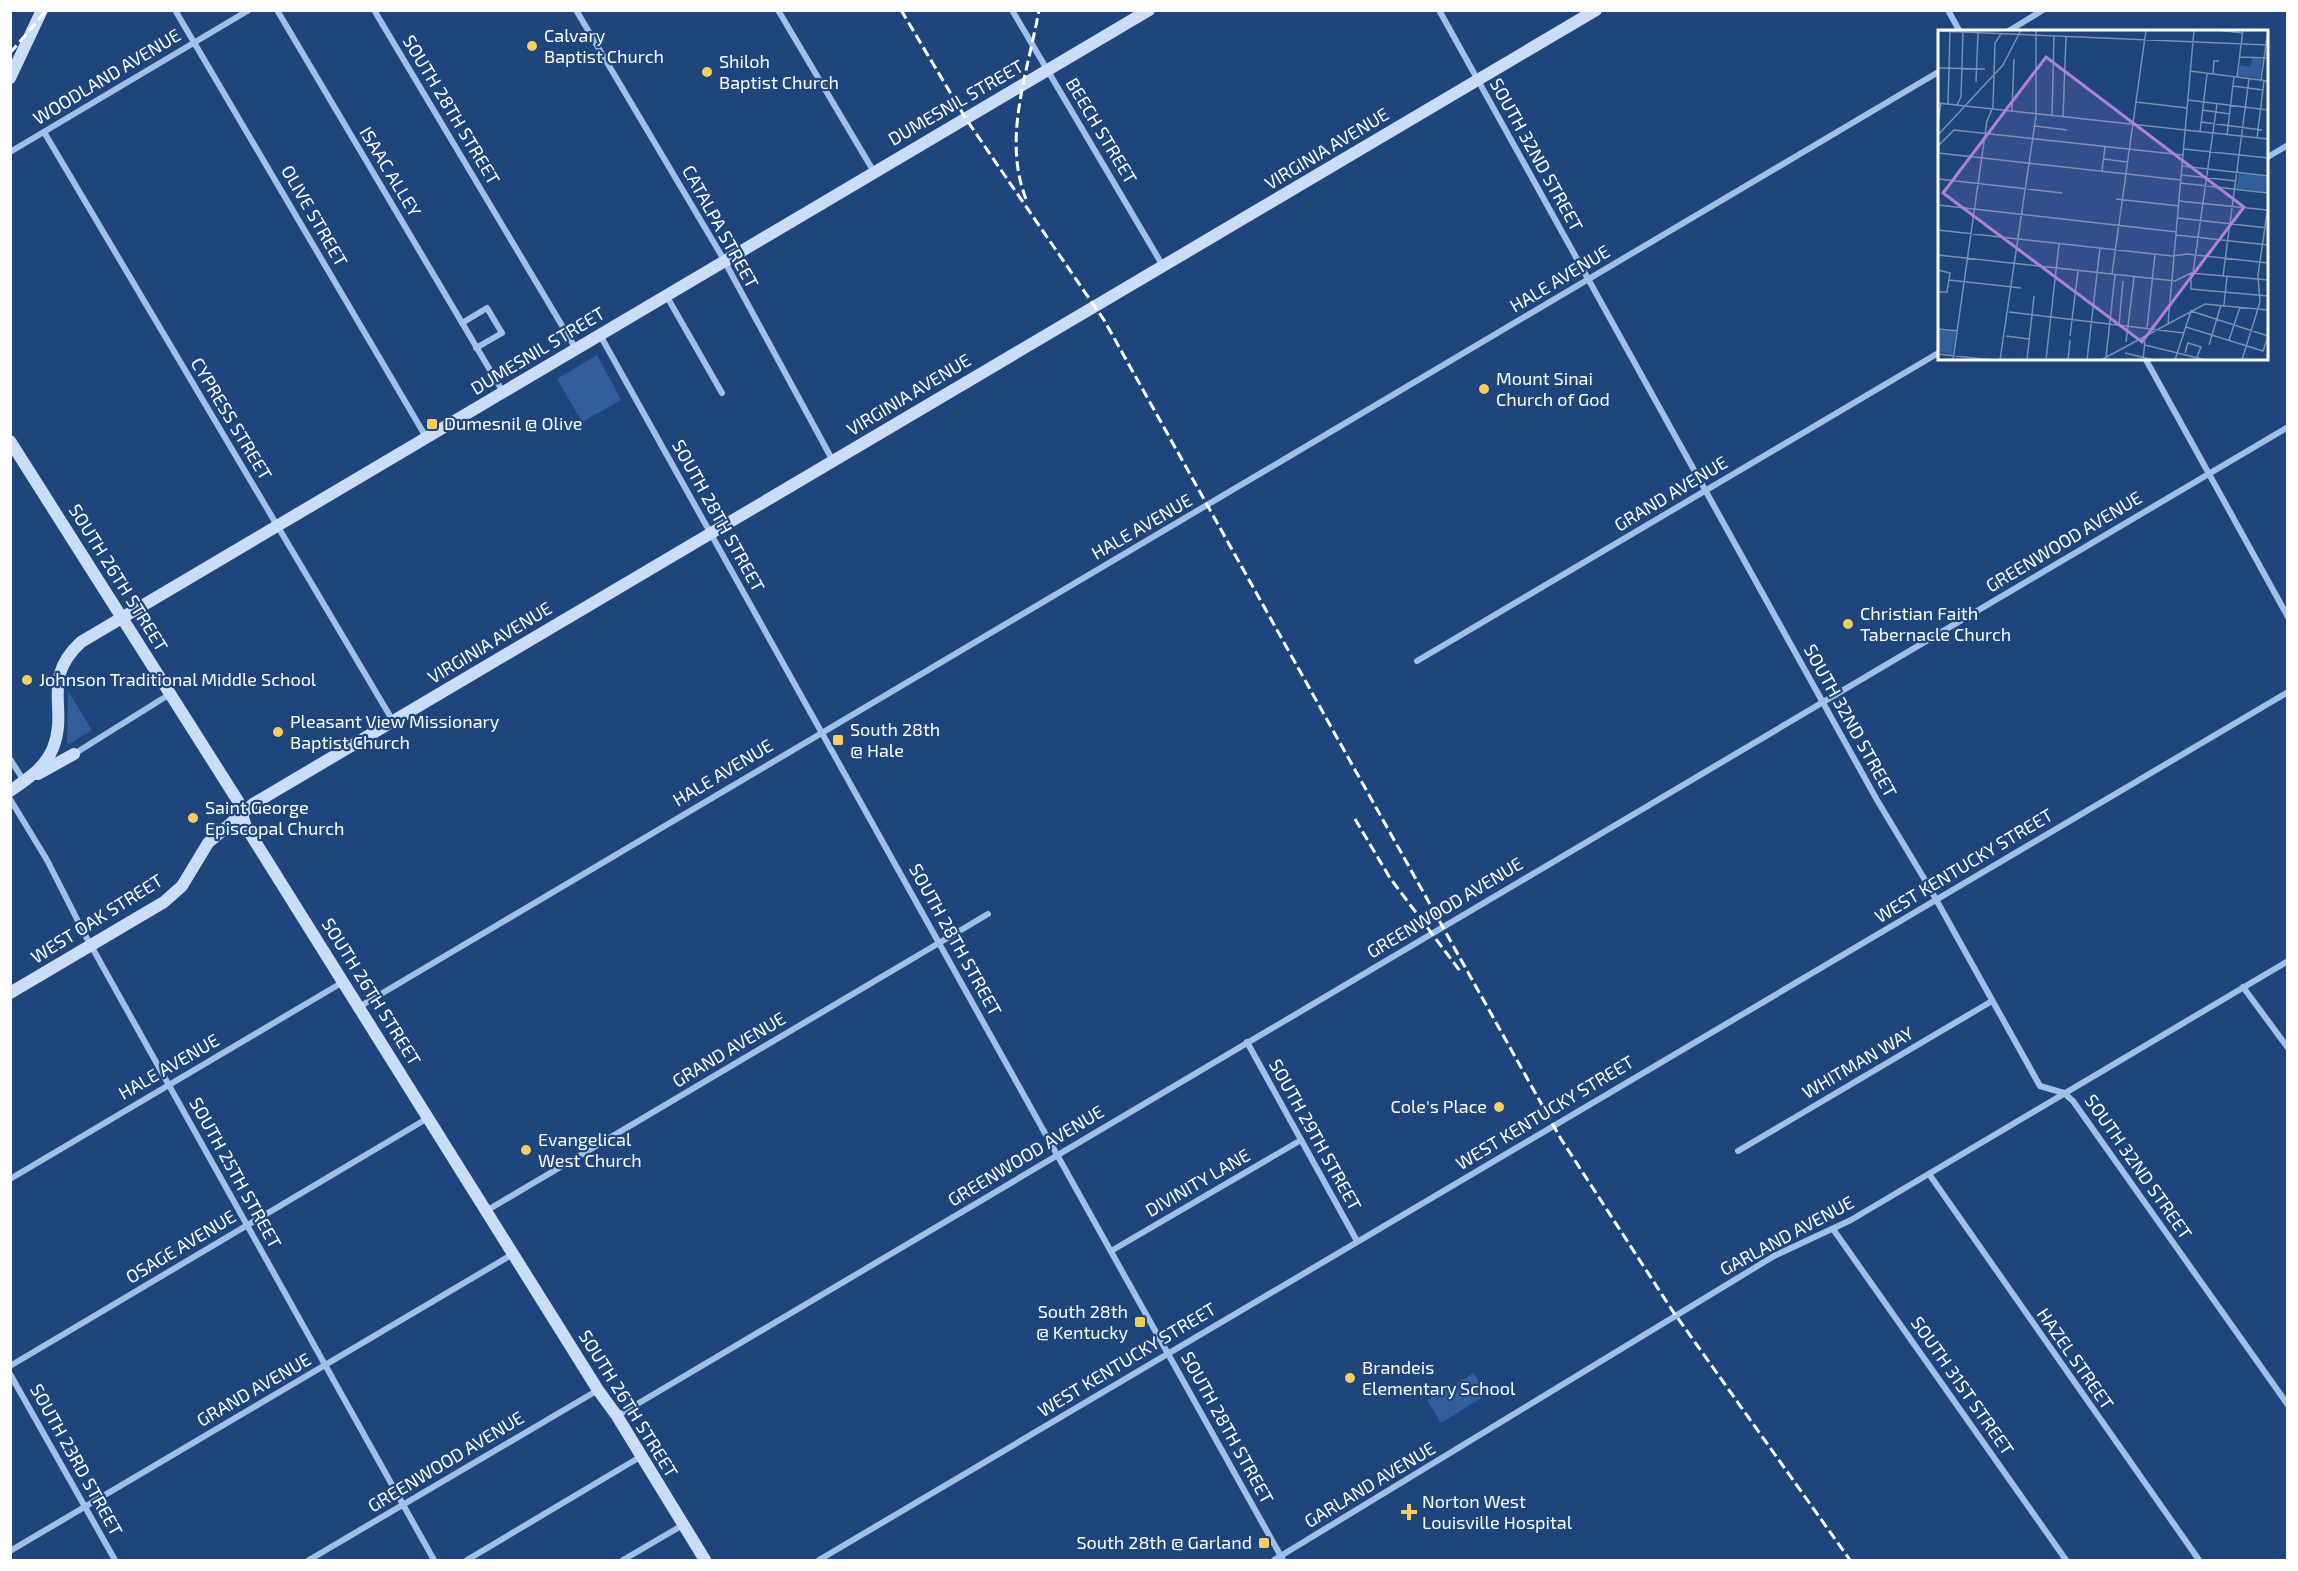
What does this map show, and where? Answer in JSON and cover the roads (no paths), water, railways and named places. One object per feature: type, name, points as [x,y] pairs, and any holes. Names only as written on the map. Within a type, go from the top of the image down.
[{"type":"main road","points":[[10,78],[42,10]]},
{"type":"main road","name":"DUMESNIL STREET","points":[[25,781],[45,763],[53,748],[57,727],[56,691],[66,660],[81,642],[1149,10]]},
{"type":"main road","name":"VIRGINIA AVENUE","points":[[242,814],[251,805],[1596,10]]},
{"type":"main road","name":"SOUTH 26TH STREET","points":[[10,441],[238,801],[246,827],[598,1390],[617,1416],[705,1560]]},
{"type":"main road","name":"DUMESNIL STREET","points":[[10,791],[74,754]]},
{"type":"main road","name":"WEST OAK STREET","points":[[10,993],[152,910],[177,891],[208,843],[242,814]]},
{"type":"street","name":"OLIVE STREET","points":[[175,10],[426,437]]},
{"type":"street","name":"WOODLAND AVENUE","points":[[10,152],[249,10]]},
{"type":"street","name":"ISAAC ALLEY","points":[[277,10],[503,392]]},
{"type":"street","name":"SOUTH 28TH STREET","points":[[374,10],[576,349]]},
{"type":"street","name":"CATALPA STREET","points":[[576,10],[724,262],[833,461]]},
{"type":"street","points":[[778,10],[874,172]]},
{"type":"street","name":"BEECH STREET","points":[[1012,10],[1164,266]]},
{"type":"street","name":"SOUTH 32ND STREET","points":[[1439,10],[1822,702],[2040,1086],[2064,1093],[2082,1114],[2288,1405]]},
{"type":"street","points":[[1948,10],[1959,30]]},
{"type":"street","points":[[2010,30],[2043,10]]},
{"type":"street","name":"HALE AVENUE","points":[[358,1008],[1938,72]]},
{"type":"street","name":"CYPRESS STREET","points":[[44,132],[393,722]]},
{"type":"street","points":[[2268,157],[2288,145]]},
{"type":"street","points":[[666,296],[722,393]]},
{"type":"street","points":[[462,323],[487,308],[502,333],[476,348]]},
{"type":"street","name":"SOUTH 28TH STREET","points":[[600,335],[1282,1558]]},
{"type":"street","name":"GRAND AVENUE","points":[[1417,661],[1938,353]]},
{"type":"street","points":[[2146,360],[2288,617]]},
{"type":"street","name":"GREENWOOD AVENUE","points":[[617,1416],[2288,427]]},
{"type":"street","name":"WEST KENTUCKY STREET","points":[[819,1560],[2288,692]]},
{"type":"street","name":"DUMESNIL STREET","points":[[74,754],[170,694]]},
{"type":"street","points":[[10,759],[25,781]]},
{"type":"street","name":"SOUTH 25TH STREET","points":[[10,799],[47,860],[91,945],[434,1560]]},
{"type":"street","name":"GRAND AVENUE","points":[[486,1211],[988,914]]},
{"type":"street","name":"GARLAND AVENUE","points":[[1274,1560],[1282,1558],[1774,1256],[1833,1229],[1929,1174],[2288,961]]},
{"type":"street","name":"HALE AVENUE","points":[[10,1179],[343,982]]},
{"type":"street","points":[[2244,987],[2288,1048]]},
{"type":"street","name":"WHITMAN WAY","points":[[1738,1150],[1992,1001]]},
{"type":"street","name":"SOUTH 29TH STREET","points":[[1247,1042],[1357,1241]]},
{"type":"street","name":"OSAGE AVENUE","points":[[10,1365],[428,1118]]},
{"type":"street","name":"DIVINITY LANE","points":[[1111,1251],[1301,1140]]},
{"type":"street","name":"HAZEL STREET","points":[[1929,1174],[2199,1560]]},
{"type":"street","name":"SOUTH 31ST STREET","points":[[1833,1229],[2066,1560]]},
{"type":"street","name":"GRAND AVENUE","points":[[10,1551],[513,1254]]},
{"type":"street","name":"SOUTH 23RD STREET","points":[[10,1374],[115,1560]]},
{"type":"street","name":"GREENWOOD AVENUE","points":[[309,1560],[598,1390]]},
{"type":"street","points":[[466,1560],[640,1457]]},
{"type":"street","points":[[623,1560],[683,1525]]},
{"type":"railway","points":[[10,53],[47,10]]},
{"type":"railway","points":[[901,10],[966,119],[1104,320],[1561,1139],[1672,1310],[1850,1560]]},
{"type":"railway","points":[[1026,199],[1019,176],[1016,152],[1017,129],[1019,105],[1039,10]]},
{"type":"railway","points":[[1355,819],[1390,878],[1460,971]]},
{"type":"place","name":"Calvary Baptist Church","points":[[532,46]]},
{"type":"place","name":"Shiloh Baptist Church","points":[[707,72]]},
{"type":"place","name":"Mount Sinai Church of God","points":[[1484,389]]},
{"type":"place","name":"Dumesnil @ Olive","points":[[432,424]]},
{"type":"place","name":"Christian Faith Tabernacle Church","points":[[1848,624]]},
{"type":"place","name":"Johnson Traditional Middle School","points":[[27,680]]},
{"type":"place","name":"Pleasant View Missionary Baptist Church","points":[[278,732]]},
{"type":"place","name":"South 28th @ Hale","points":[[838,740]]},
{"type":"place","name":"Saint George Episcopal Church","points":[[193,818]]},
{"type":"place","name":"Cole's Place","points":[[1499,1107]]},
{"type":"place","name":"Evangelical West Church","points":[[526,1150]]},
{"type":"place","name":"South 28th @ Kentucky","points":[[1140,1322]]},
{"type":"place","name":"Brandeis Elementary School","points":[[1350,1378]]},
{"type":"place","name":"Norton West Louisville Hospital","points":[[1409,1512]]},
{"type":"place","name":"South 28th @ Garland","points":[[1264,1543]]}]
